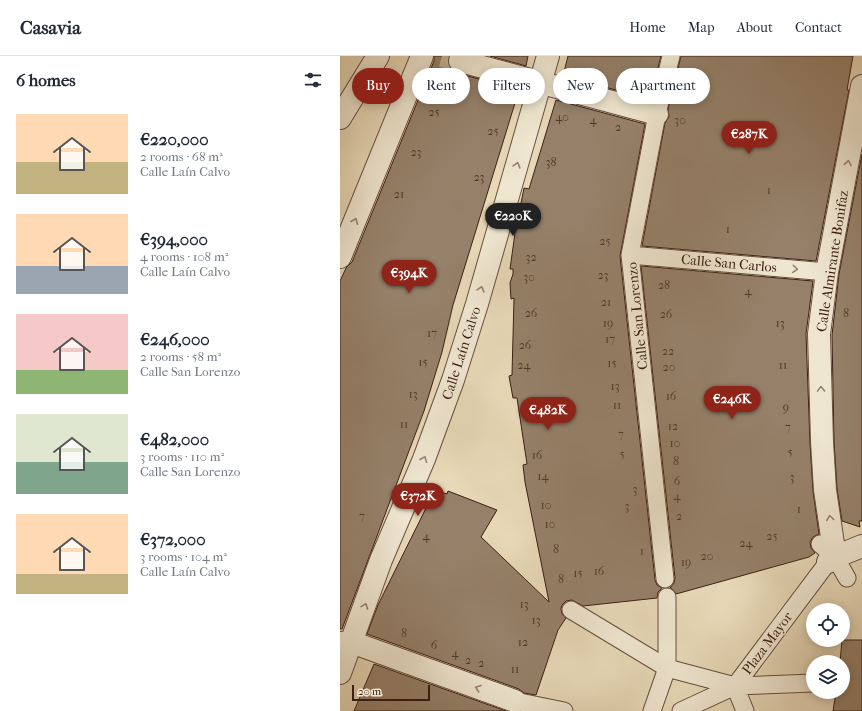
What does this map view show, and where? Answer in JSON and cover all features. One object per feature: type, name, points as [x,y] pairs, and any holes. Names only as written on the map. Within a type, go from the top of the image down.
[{"type":"street","points":[[340,118],[378,56]]},
{"type":"street","points":[[340,257],[422,56]]},
{"type":"street","name":"Calle Laín Calvo","points":[[545,68],[548,56]]},
{"type":"street","name":"Calle San Lorenzo","points":[[665,579],[630,255],[657,114],[670,56]]},
{"type":"street","points":[[460,61],[485,68]]},
{"type":"street","points":[[545,85],[657,114]]},
{"type":"street","name":"Calle Almirante Bonifaz","points":[[828,554],[826,490],[822,442],[819,334],[827,272],[862,86]]},
{"type":"street","name":"Calle Laín Calvo","points":[[340,673],[346,642],[424,459],[453,380],[477,304],[535,104]]},
{"type":"street","name":"Calle San Carlos","points":[[630,255],[827,272]]},
{"type":"street","points":[[847,578],[828,554],[862,546]]},
{"type":"street","name":"Plaza Mayor","points":[[681,711],[735,686],[828,554]]},
{"type":"street","points":[[652,711],[667,668],[667,597]]},
{"type":"street","name":"Plaza Mayor","points":[[571,610],[667,668],[735,686],[806,683]]},
{"type":"street","points":[[346,642],[516,701],[564,711]]},
{"type":"street","name":"Plaza Mayor","points":[[735,686],[745,711]]},
{"type":"building","points":[[434,56],[449,56],[448,65],[450,68],[431,68]]},
{"type":"building","points":[[490,56],[528,56],[526,66]]},
{"type":"building","points":[[568,56],[661,56],[658,68],[616,68],[616,90],[608,88],[608,68],[565,68]]},
{"type":"building","points":[[681,56],[853,56],[847,90],[849,90],[816,261],[642,246],[665,123],[669,117],[669,104],[710,104],[710,68],[678,68]]},
{"type":"building","points":[[470,77],[478,79],[478,104],[515,104],[453,305],[442,352],[424,411],[342,629],[340,629],[340,281],[346,268],[352,262],[416,104],[470,104]]},
{"type":"building","points":[[555,104],[571,104],[645,124],[620,256],[655,580],[657,585],[662,588],[658,592],[657,598],[583,606],[572,600],[566,601],[562,605],[561,609],[562,614],[566,618],[558,630],[536,695],[524,693],[519,689],[367,634],[378,605],[435,490],[447,494],[448,491],[497,510],[481,537],[549,602],[525,482],[523,465],[527,464],[517,398],[513,398],[509,376],[512,375],[514,298],[511,299],[510,283],[513,269],[510,269],[515,233],[524,188],[529,189]]},
{"type":"building","points":[[862,154],[862,521],[859,521],[860,527],[842,521],[837,489],[834,441],[832,335],[839,274]]},
{"type":"building","points":[[641,266],[813,281],[806,334],[813,491],[819,534],[813,537],[810,542],[811,548],[815,553],[809,557],[676,594],[670,588],[674,583],[675,578]]},
{"type":"building","points":[[850,640],[862,640],[862,711],[833,711],[835,699],[850,699],[850,655],[841,655],[841,647],[850,647]]},
{"type":"building","points":[[374,664],[506,711],[354,711]]},
{"type":"tunnel","points":[[442,56],[460,61]]}]
